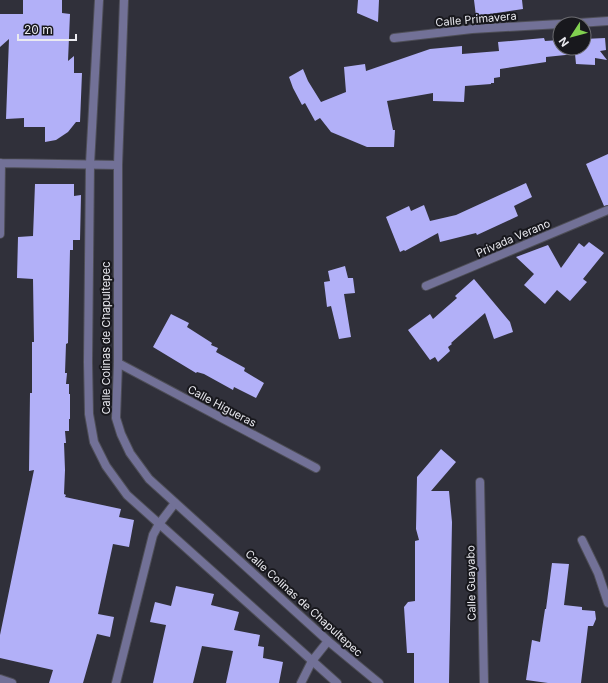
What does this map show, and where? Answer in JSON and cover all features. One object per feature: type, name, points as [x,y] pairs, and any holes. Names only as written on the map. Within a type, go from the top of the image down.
[{"type":"street","name":"Calle Colinas de Chapultepec","points":[[99,0],[90,164],[88,362],[89,414],[94,442],[106,466],[127,495],[337,683]]},
{"type":"street","name":"Calle Colinas de Chapultepec","points":[[124,0],[118,165],[118,363],[116,418],[121,434],[130,453],[149,479],[328,641],[379,683]]},
{"type":"street","points":[[592,22],[608,21]]},
{"type":"street","name":"Calle Primavera","points":[[394,38],[472,29],[552,24]]},
{"type":"street","points":[[0,234],[1,163],[118,165]]},
{"type":"street","name":"Privada Verano","points":[[426,286],[608,210]]},
{"type":"street","name":"Calle Higueras","points":[[118,363],[316,468]]},
{"type":"street","name":"Calle Guayabo","points":[[480,482],[484,683]]},
{"type":"street","points":[[116,683],[153,535],[158,524],[174,503]]},
{"type":"street","points":[[582,540],[598,573],[608,603]]},
{"type":"street","points":[[302,683],[312,661],[328,641]]},
{"type":"street","points":[[0,679],[12,683]]},
{"type":"building","points":[[23,0],[62,0],[62,13],[70,14],[68,61],[74,56],[74,73],[82,73],[80,122],[76,122],[68,132],[56,140],[45,142],[45,127],[24,127],[24,118],[6,119],[9,39],[0,47],[0,14],[23,14]]},
{"type":"building","points":[[358,0],[379,0],[378,22],[357,13]]},
{"type":"building","points":[[474,0],[522,0],[523,9],[476,16]]},
{"type":"building","points":[[544,38],[545,41],[552,41],[552,56],[556,56],[546,57],[546,62],[500,69],[500,77],[494,78],[494,83],[491,84],[465,86],[464,102],[433,101],[433,93],[387,101],[393,130],[395,130],[394,147],[367,147],[331,132],[320,118],[315,121],[305,103],[302,105],[289,77],[303,69],[308,81],[321,102],[346,92],[344,67],[365,64],[366,71],[430,49],[462,46],[462,54],[499,51],[498,42]]},
{"type":"building","points":[[605,38],[606,50],[600,51],[607,60],[595,58],[595,65],[576,64],[575,56],[592,56],[592,39]]},
{"type":"building","points":[[608,154],[608,205],[604,206],[586,164]]},
{"type":"building","points":[[526,183],[532,197],[514,206],[518,216],[477,235],[476,233],[440,242],[438,233],[405,251],[400,252],[386,217],[409,206],[411,211],[424,205],[430,221],[456,215]]},
{"type":"building","points":[[35,184],[74,184],[74,196],[81,195],[80,240],[73,240],[73,250],[70,250],[68,343],[66,344],[65,373],[67,373],[66,384],[69,384],[70,419],[69,431],[65,431],[66,443],[64,443],[64,494],[66,495],[65,497],[121,509],[119,517],[134,520],[129,547],[113,544],[98,614],[114,617],[110,637],[97,634],[83,683],[49,683],[53,670],[0,658],[0,635],[34,470],[29,471],[30,393],[32,393],[32,342],[34,342],[33,279],[17,278],[18,237],[33,236]]},
{"type":"building","points":[[589,242],[604,253],[583,279],[587,282],[570,301],[557,290],[545,304],[524,285],[534,274],[516,257],[548,245],[561,268],[579,243],[584,247]]},
{"type":"building","points":[[345,266],[348,278],[353,278],[355,293],[344,294],[351,337],[339,339],[331,306],[327,307],[324,282],[330,281],[328,271]]},
{"type":"building","points":[[474,279],[510,322],[513,332],[494,339],[485,313],[451,343],[452,344],[448,347],[450,351],[438,362],[435,357],[430,360],[408,330],[430,314],[433,319],[457,298],[455,296]]},
{"type":"building","points":[[171,314],[189,323],[187,327],[212,343],[211,345],[218,348],[216,352],[245,368],[244,371],[264,383],[256,398],[234,387],[233,390],[204,374],[196,373],[153,347]]},
{"type":"building","points":[[441,449],[456,462],[431,491],[449,491],[452,522],[449,683],[414,683],[414,653],[407,653],[404,607],[408,602],[415,601],[415,541],[419,540],[416,529],[417,477]]},
{"type":"building","points":[[552,563],[569,564],[564,605],[582,607],[582,610],[595,611],[596,619],[593,626],[588,626],[581,683],[548,683],[526,680],[532,640],[540,642]]},
{"type":"building","points":[[176,586],[214,594],[211,605],[239,612],[234,630],[260,635],[258,646],[264,647],[263,658],[283,662],[279,683],[226,683],[233,651],[202,646],[193,683],[153,683],[166,625],[150,622],[155,602],[171,606]]}]
